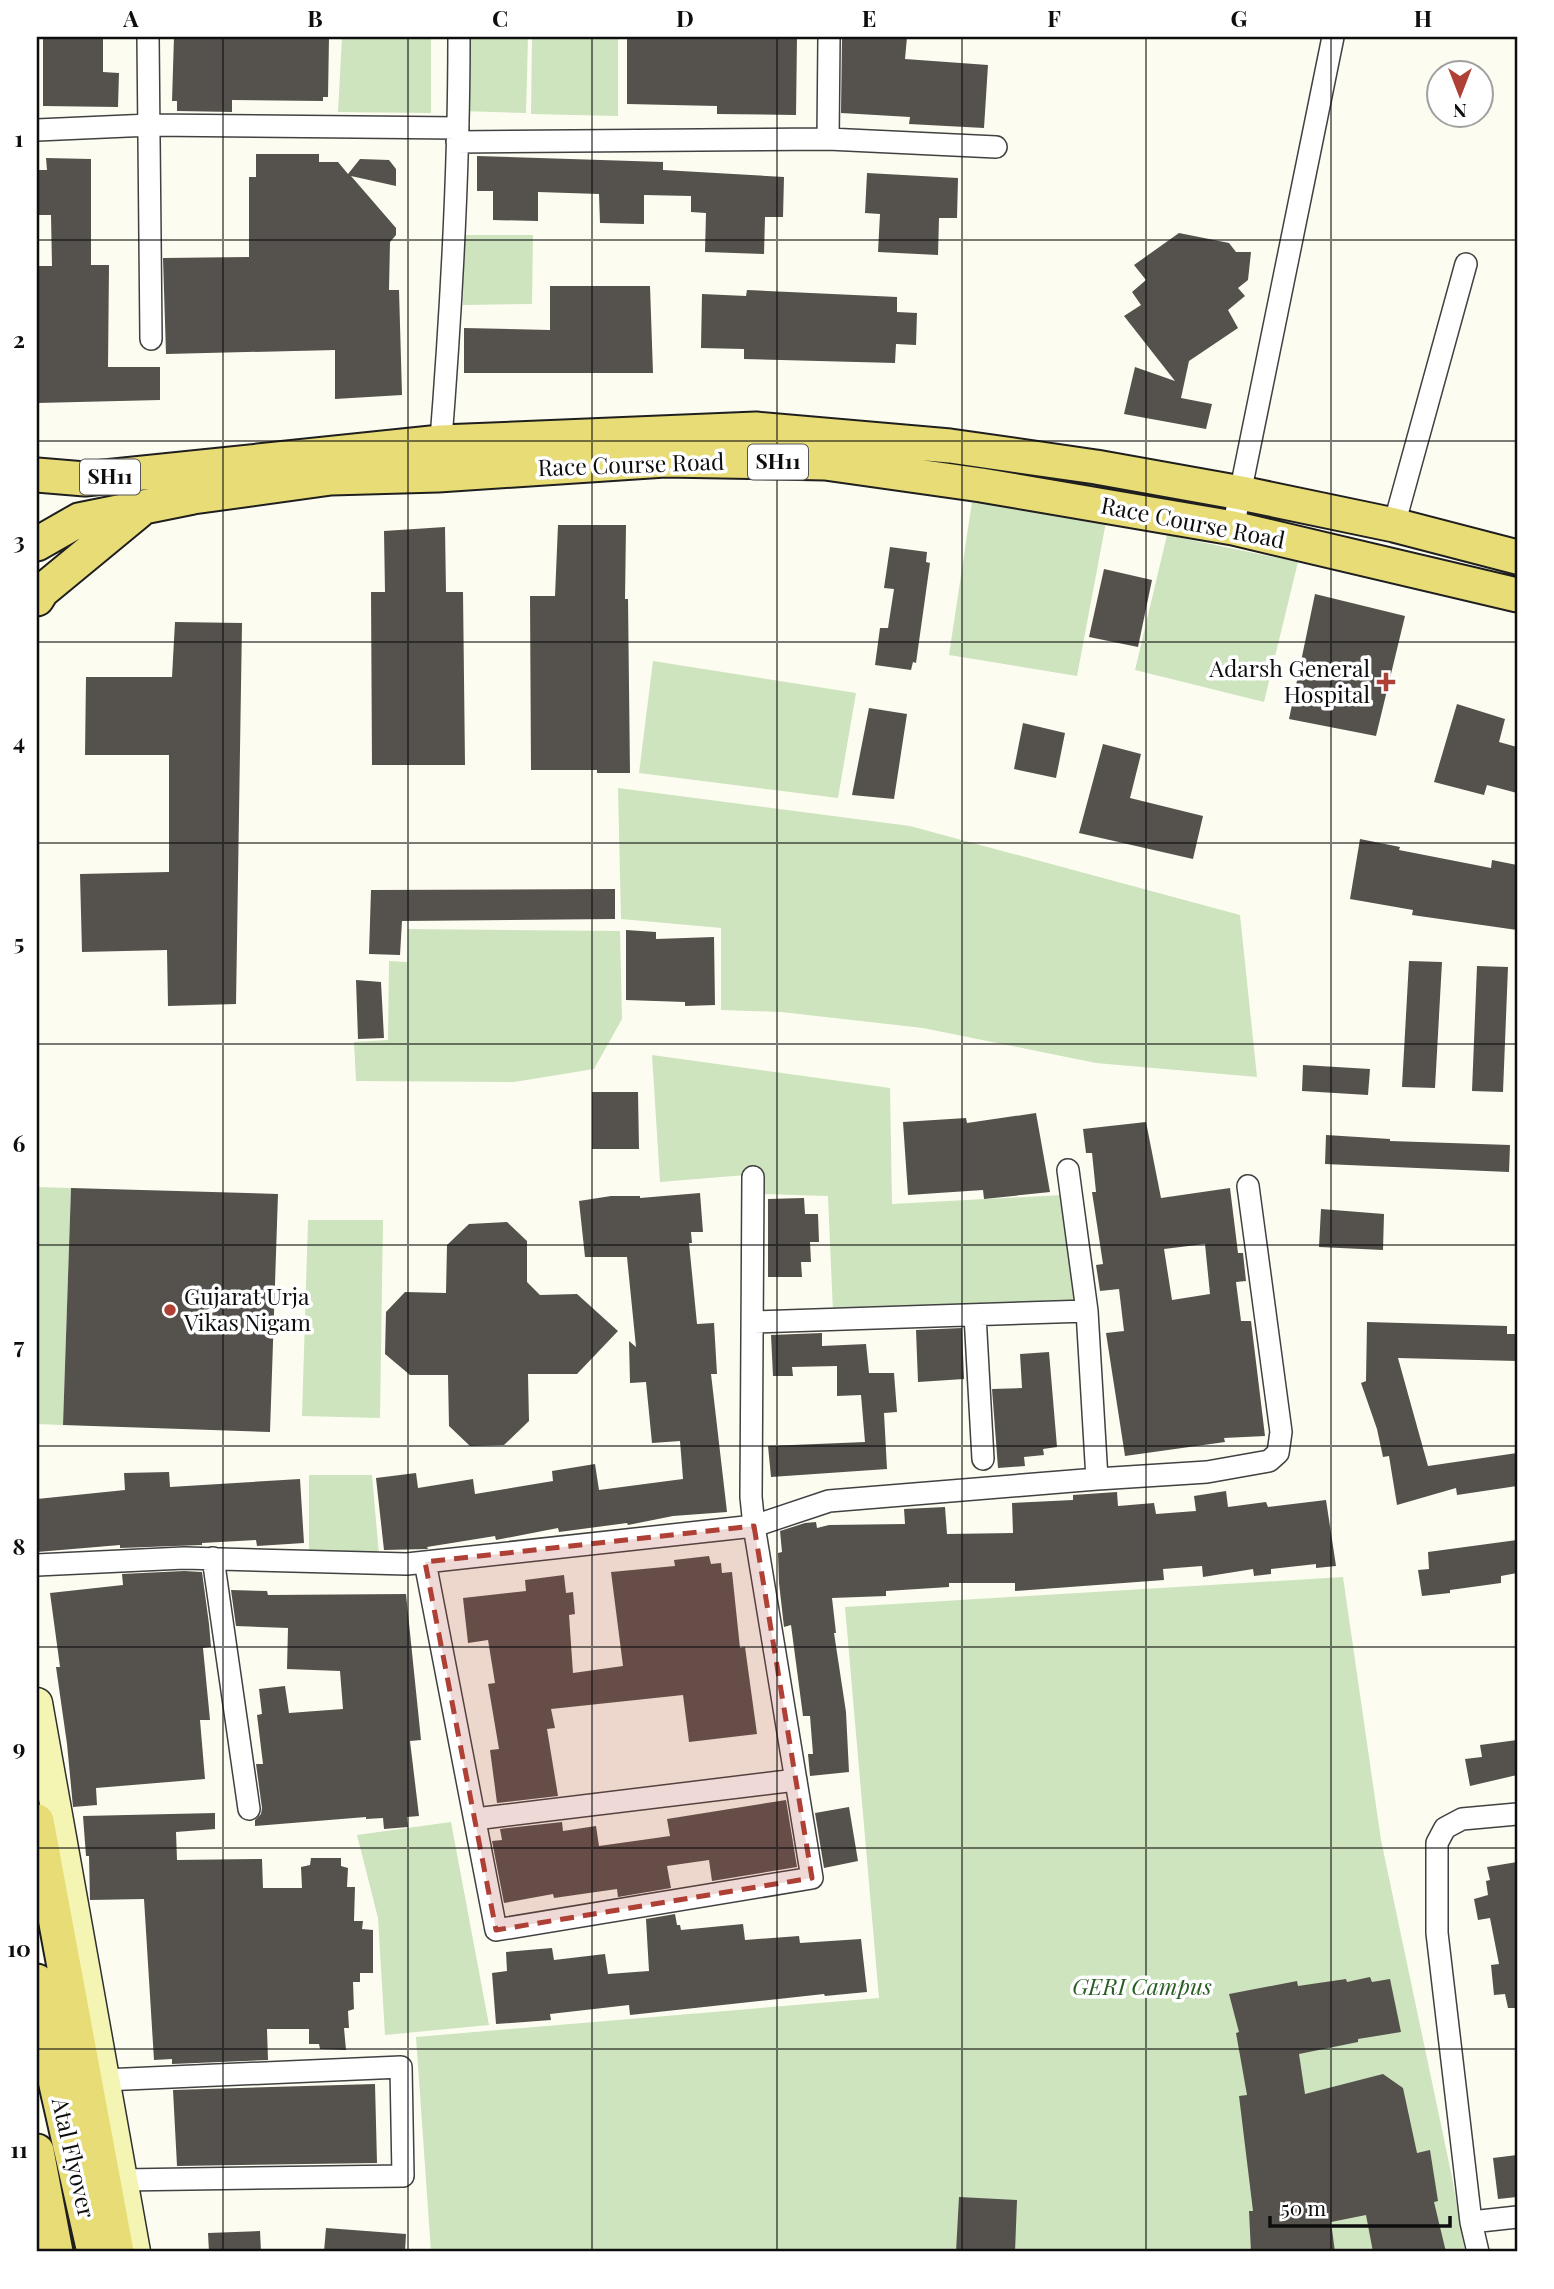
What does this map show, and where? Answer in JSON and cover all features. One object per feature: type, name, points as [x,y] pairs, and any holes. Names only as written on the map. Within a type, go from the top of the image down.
[{"type":"main road","name":"Race Course Road","points":[[37,475],[85,479],[441,442],[755,429],[950,446],[1096,467],[1241,493],[1394,526],[1517,557]]},
{"type":"main road","name":"Race Course Road","points":[[37,544],[79,520],[193,497],[331,478],[438,475],[665,460],[825,463],[981,485],[1233,528],[1517,594]]},
{"type":"main road","points":[[37,599],[42,591],[143,508]]},
{"type":"main road","points":[[37,1821],[117,2252]]},
{"type":"main road","name":"Atal Flyover","points":[[37,1982],[52,2067],[94,2252]]},
{"type":"main road","name":"Atal Flyover","points":[[37,2151],[56,2252]]},
{"type":"street","points":[[148,37],[151,340]]},
{"type":"street","points":[[438,475],[448,358],[458,135],[458,37]]},
{"type":"street","points":[[828,139],[829,37]]},
{"type":"street","points":[[1233,528],[1333,37]]},
{"type":"street","points":[[37,130],[150,125],[458,135],[828,139],[996,147]]},
{"type":"street","points":[[1394,526],[1466,264]]},
{"type":"street","points":[[1068,1170],[1087,1311],[1097,1479]]},
{"type":"street","points":[[425,1562],[496,1930],[812,1878],[751,1497],[752,1177]]},
{"type":"street","points":[[37,1565],[213,1558],[407,1564],[754,1526],[829,1501],[1207,1472],[1269,1461],[1278,1453],[1281,1432],[1248,1186]]},
{"type":"street","points":[[752,1322],[1087,1311]]},
{"type":"street","points":[[975,1315],[983,1459]]},
{"type":"street","points":[[213,1558],[249,1809]]},
{"type":"street","points":[[37,1703],[135,2252]]},
{"type":"street","points":[[475,1819],[796,1780]]},
{"type":"street","points":[[1478,2252],[1472,2222],[1437,1933],[1437,1843],[1445,1828],[1462,1819],[1517,1814]]},
{"type":"street","points":[[104,2080],[401,2067],[403,2176],[122,2180]]},
{"type":"street","points":[[1472,2222],[1517,2217]]},
{"type":"highlighted area","points":[[754,1526],[812,1878],[496,1930],[425,1562]]},
{"type":"green space","points":[[342,37],[431,37],[431,113],[338,112]]},
{"type":"green space","points":[[462,37],[528,37],[526,113],[462,111]]},
{"type":"green space","points":[[532,37],[618,37],[618,116],[531,114]]},
{"type":"green space","points":[[464,235],[533,235],[532,304],[463,305]]},
{"type":"green space","points":[[973,495],[1106,522],[1077,676],[949,655]]},
{"type":"green space","points":[[1167,535],[1298,562],[1264,702],[1135,670]]},
{"type":"green space","points":[[653,661],[856,693],[838,798],[639,773]]},
{"type":"green space","points":[[618,788],[910,826],[1240,915],[1257,1077],[1096,1063],[923,1028],[781,1012],[721,1010],[721,928],[621,919]]},
{"type":"green space","points":[[408,929],[620,931],[622,1019],[594,1069],[514,1082],[356,1081],[354,1042],[388,1040],[389,961],[407,962]]},
{"type":"green space","points":[[652,1055],[890,1088],[892,1204],[1063,1195],[1076,1303],[833,1312],[828,1196],[761,1194],[758,1174],[660,1182]]},
{"type":"green space","points":[[37,1187],[71,1188],[63,1425],[37,1424]]},
{"type":"green space","points":[[308,1220],[383,1220],[380,1418],[302,1416]]},
{"type":"green space","points":[[309,1475],[372,1475],[379,1555],[309,1550]]},
{"type":"green space","name":"GERI Campus","points":[[1343,1577],[1381,1840],[1452,2177],[1465,2252],[431,2252],[416,2037],[879,1998],[845,1607]]},
{"type":"green space","points":[[451,1822],[489,2025],[385,2035],[378,1918],[357,1835]]},
{"type":"building","points":[[43,37],[103,37],[103,72],[119,73],[118,107],[43,106]]},
{"type":"building","points":[[174,37],[329,37],[328,97],[323,97],[323,101],[232,100],[232,112],[177,111],[177,101],[172,101]]},
{"type":"building","points":[[627,37],[797,37],[796,115],[717,114],[717,106],[627,104]]},
{"type":"building","points":[[842,37],[907,37],[905,59],[988,65],[984,128],[909,124],[910,117],[841,113]]},
{"type":"building","points":[[256,154],[319,154],[319,162],[338,162],[348,174],[360,159],[389,160],[396,169],[396,186],[351,176],[396,228],[396,235],[390,242],[389,290],[399,290],[402,395],[335,399],[335,350],[166,354],[163,258],[249,257],[249,177],[256,177]]},
{"type":"building","points":[[477,156],[663,162],[663,170],[784,177],[783,217],[765,217],[764,254],[705,252],[706,213],[691,212],[691,196],[644,195],[644,224],[600,223],[599,194],[538,192],[538,221],[493,220],[493,191],[477,191]]},
{"type":"building","points":[[46,158],[91,159],[91,265],[109,265],[108,367],[160,367],[160,400],[37,403],[37,266],[52,266],[51,215],[37,215],[37,170],[47,170]]},
{"type":"building","points":[[867,173],[958,178],[957,218],[939,218],[938,255],[878,252],[880,214],[865,213]]},
{"type":"building","points":[[1179,233],[1229,243],[1236,252],[1251,252],[1248,280],[1238,288],[1245,296],[1228,310],[1238,328],[1189,361],[1181,398],[1212,404],[1206,429],[1124,414],[1135,367],[1175,381],[1124,316],[1141,305],[1132,292],[1146,280],[1134,265]]},
{"type":"building","points":[[550,286],[650,286],[653,373],[464,373],[464,328],[550,330]]},
{"type":"building","points":[[747,290],[897,297],[897,312],[917,313],[916,345],[896,344],[895,363],[744,359],[744,349],[701,348],[702,294],[746,296]]},
{"type":"building","points":[[558,525],[626,525],[625,599],[628,599],[630,773],[531,770],[530,596],[555,596]]},
{"type":"building","points":[[445,527],[446,592],[463,592],[465,765],[372,765],[371,592],[385,592],[384,531]]},
{"type":"building","points":[[890,547],[927,552],[926,562],[930,563],[916,663],[913,662],[911,670],[875,665],[880,628],[888,628],[894,589],[884,588]]},
{"type":"building","points":[[1104,569],[1152,580],[1138,647],[1089,637]]},
{"type":"building","points":[[1315,594],[1405,616],[1376,736],[1289,719]]},
{"type":"building","points":[[175,622],[242,623],[236,1004],[168,1006],[167,950],[82,952],[80,874],[169,872],[169,755],[85,755],[86,677],[172,677]]},
{"type":"building","points":[[1457,704],[1505,719],[1499,742],[1517,747],[1517,793],[1487,785],[1484,795],[1434,782]]},
{"type":"building","points":[[869,708],[907,714],[894,799],[852,795]]},
{"type":"building","points":[[1023,723],[1065,733],[1056,778],[1014,769]]},
{"type":"building","points":[[1103,744],[1141,754],[1130,798],[1203,816],[1193,859],[1079,833]]},
{"type":"building","points":[[1360,839],[1400,847],[1399,850],[1491,868],[1492,860],[1517,865],[1517,930],[1412,915],[1413,910],[1350,899]]},
{"type":"building","points":[[615,889],[615,919],[402,921],[400,955],[369,954],[371,890]]},
{"type":"building","points":[[626,930],[656,932],[656,939],[714,937],[715,1005],[685,1006],[685,1002],[626,1000]]},
{"type":"building","points":[[1409,961],[1442,962],[1435,1088],[1402,1087]]},
{"type":"building","points":[[1477,966],[1508,967],[1503,1092],[1472,1091]]},
{"type":"building","points":[[356,980],[381,982],[384,1038],[358,1039]]},
{"type":"building","points":[[1303,1065],[1370,1069],[1368,1095],[1302,1091]]},
{"type":"building","points":[[592,1092],[638,1092],[639,1149],[592,1149]]},
{"type":"building","points":[[1036,1113],[1050,1192],[984,1199],[983,1190],[908,1195],[903,1122],[966,1118],[967,1123]]},
{"type":"building","points":[[1146,1122],[1161,1198],[1230,1188],[1238,1253],[1243,1253],[1246,1281],[1236,1282],[1241,1321],[1251,1321],[1265,1436],[1224,1438],[1225,1442],[1125,1456],[1106,1333],[1124,1331],[1119,1289],[1100,1291],[1096,1265],[1103,1264],[1092,1192],[1096,1192],[1092,1153],[1086,1153],[1083,1129]],"holes":[[[1205,1244],[1210,1294],[1172,1300],[1164,1249]]]},
{"type":"building","points":[[1326,1135],[1390,1141],[1510,1145],[1509,1172],[1325,1164]]},
{"type":"building","name":"Gujarat Urja Vikas Nigam","points":[[71,1188],[278,1194],[270,1432],[63,1425]]},
{"type":"building","points":[[700,1193],[703,1232],[691,1232],[692,1243],[689,1243],[697,1324],[714,1323],[717,1374],[711,1374],[727,1512],[673,1516],[628,1525],[559,1532],[558,1528],[496,1540],[495,1536],[427,1547],[428,1549],[384,1550],[376,1478],[416,1473],[418,1488],[473,1479],[475,1494],[553,1481],[552,1471],[595,1464],[599,1490],[683,1479],[680,1441],[652,1443],[646,1382],[630,1383],[629,1341],[636,1347],[627,1257],[585,1257],[579,1201],[611,1196],[640,1198]]},
{"type":"building","points":[[804,1198],[805,1214],[818,1214],[819,1242],[810,1242],[811,1262],[801,1262],[802,1277],[768,1277],[768,1199]]},
{"type":"building","points":[[1321,1209],[1384,1214],[1383,1250],[1319,1247]]},
{"type":"building","points":[[507,1222],[527,1241],[527,1282],[540,1295],[577,1294],[618,1331],[577,1374],[528,1374],[529,1421],[504,1445],[470,1446],[449,1426],[448,1375],[410,1375],[385,1354],[386,1312],[405,1292],[446,1293],[447,1245],[469,1224]]},
{"type":"building","points":[[1367,1322],[1507,1326],[1507,1334],[1517,1334],[1517,1361],[1398,1358],[1428,1466],[1517,1453],[1517,1486],[1457,1495],[1456,1488],[1397,1505],[1389,1456],[1383,1457],[1377,1429],[1361,1383],[1366,1381]]},
{"type":"building","points":[[962,1328],[964,1379],[918,1382],[916,1330]]},
{"type":"building","points":[[822,1333],[822,1346],[866,1344],[869,1373],[894,1373],[897,1412],[884,1413],[887,1469],[771,1477],[768,1446],[865,1442],[861,1395],[837,1396],[837,1366],[792,1367],[793,1376],[773,1376],[771,1335]]},
{"type":"building","points":[[1049,1352],[1057,1447],[1043,1449],[1044,1455],[1024,1457],[1025,1466],[998,1468],[992,1389],[1022,1388],[1020,1354]]},
{"type":"building","points":[[169,1472],[170,1487],[300,1479],[304,1543],[257,1546],[256,1540],[202,1545],[120,1548],[120,1545],[37,1552],[37,1499],[125,1490],[124,1473]]},
{"type":"building","points":[[1226,1491],[1228,1507],[1266,1502],[1268,1507],[1326,1500],[1336,1566],[1316,1568],[1316,1564],[1271,1569],[1271,1574],[1254,1576],[1253,1569],[1203,1577],[1202,1566],[1163,1569],[1164,1580],[1015,1591],[1015,1583],[949,1583],[949,1587],[886,1591],[886,1596],[832,1598],[834,1633],[846,1712],[849,1772],[810,1776],[808,1754],[813,1754],[810,1716],[803,1716],[791,1625],[784,1627],[779,1583],[778,1553],[782,1552],[780,1531],[816,1522],[817,1528],[829,1525],[905,1524],[904,1509],[945,1507],[947,1534],[1013,1533],[1012,1503],[1073,1500],[1073,1495],[1117,1492],[1118,1506],[1154,1503],[1156,1514],[1196,1511],[1194,1496]]},
{"type":"building","points":[[1517,1540],[1517,1573],[1501,1576],[1501,1583],[1422,1596],[1418,1570],[1429,1569],[1428,1552]]},
{"type":"building","points":[[709,1556],[711,1564],[721,1563],[722,1573],[732,1572],[740,1648],[745,1647],[757,1734],[689,1742],[683,1695],[551,1709],[555,1728],[547,1729],[558,1796],[497,1803],[490,1750],[499,1749],[488,1684],[495,1683],[488,1640],[468,1643],[463,1598],[526,1591],[525,1580],[564,1575],[566,1593],[573,1592],[575,1614],[569,1615],[573,1673],[623,1666],[611,1572],[675,1566],[674,1560]]},
{"type":"building","points":[[202,1572],[209,1624],[211,1647],[203,1648],[210,1720],[200,1720],[205,1779],[96,1788],[97,1805],[73,1807],[50,1593],[123,1585],[122,1574]]},
{"type":"building","points":[[231,1590],[267,1591],[268,1595],[406,1594],[421,1740],[410,1741],[419,1816],[407,1817],[408,1827],[384,1829],[383,1818],[366,1817],[255,1826],[255,1820],[261,1814],[262,1808],[256,1764],[263,1764],[257,1715],[262,1714],[259,1689],[285,1686],[289,1713],[343,1709],[340,1671],[287,1669],[288,1628],[236,1626]]},
{"type":"building","points":[[1517,1740],[1517,1775],[1470,1786],[1465,1759],[1482,1757],[1480,1745]]},
{"type":"building","points":[[786,1800],[797,1867],[712,1881],[709,1860],[667,1866],[671,1888],[618,1897],[617,1889],[554,1898],[553,1894],[504,1903],[492,1841],[502,1840],[500,1829],[562,1822],[563,1831],[596,1826],[599,1846],[670,1836],[667,1819]]},
{"type":"building","points":[[849,1807],[858,1861],[824,1868],[815,1813]]},
{"type":"building","points":[[215,1813],[215,1829],[176,1832],[177,1860],[262,1859],[263,1888],[302,1888],[301,1867],[310,1865],[311,1858],[341,1858],[341,1866],[348,1868],[347,1887],[355,1887],[354,1921],[363,1921],[362,1929],[373,1930],[373,1973],[360,1973],[360,1982],[353,1982],[354,2009],[348,2011],[349,2028],[344,2028],[346,2050],[320,2049],[319,2044],[309,2044],[309,2029],[267,2029],[268,2060],[172,2064],[172,2059],[154,2060],[144,1899],[90,1900],[89,1856],[86,1856],[83,1816]]},
{"type":"building","points":[[1517,1862],[1517,2008],[1508,2008],[1505,1994],[1494,1995],[1491,1965],[1499,1964],[1490,1918],[1478,1920],[1474,1899],[1488,1895],[1486,1881],[1490,1880],[1487,1867]]},
{"type":"building","points":[[675,1914],[681,1930],[743,1924],[745,1940],[799,1936],[800,1943],[861,1939],[867,1992],[824,1994],[630,2015],[629,2005],[550,2014],[551,2020],[496,2024],[492,1973],[507,1971],[506,1952],[552,1948],[554,1960],[605,1954],[608,1974],[649,1971],[646,1919]]},
{"type":"building","points":[[1370,1977],[1372,1982],[1390,1979],[1401,2032],[1358,2039],[1358,2042],[1299,2054],[1305,2094],[1383,2074],[1403,2088],[1417,2153],[1430,2150],[1438,2201],[1434,2202],[1446,2252],[1373,2252],[1366,2215],[1331,2222],[1335,2252],[1251,2252],[1249,2211],[1253,2211],[1239,2096],[1247,2095],[1236,2033],[1239,2032],[1229,1994],[1297,1981],[1298,1986],[1346,1979],[1347,1982]]},
{"type":"building","points":[[375,2084],[377,2163],[177,2166],[173,2090]]},
{"type":"building","points":[[1517,2155],[1517,2197],[1498,2199],[1493,2158]]},
{"type":"building","points":[[959,2197],[1017,2200],[1015,2252],[956,2252]]},
{"type":"building","points":[[326,2228],[406,2234],[405,2252],[324,2252]]},
{"type":"building","points":[[260,2231],[261,2252],[209,2252],[208,2233]]},
{"type":"place","name":"Adarsh General Hospital","points":[[1386,682]]},
{"type":"place","name":"Gujarat Urja Vikas Nigam","points":[[170,1310]]}]
